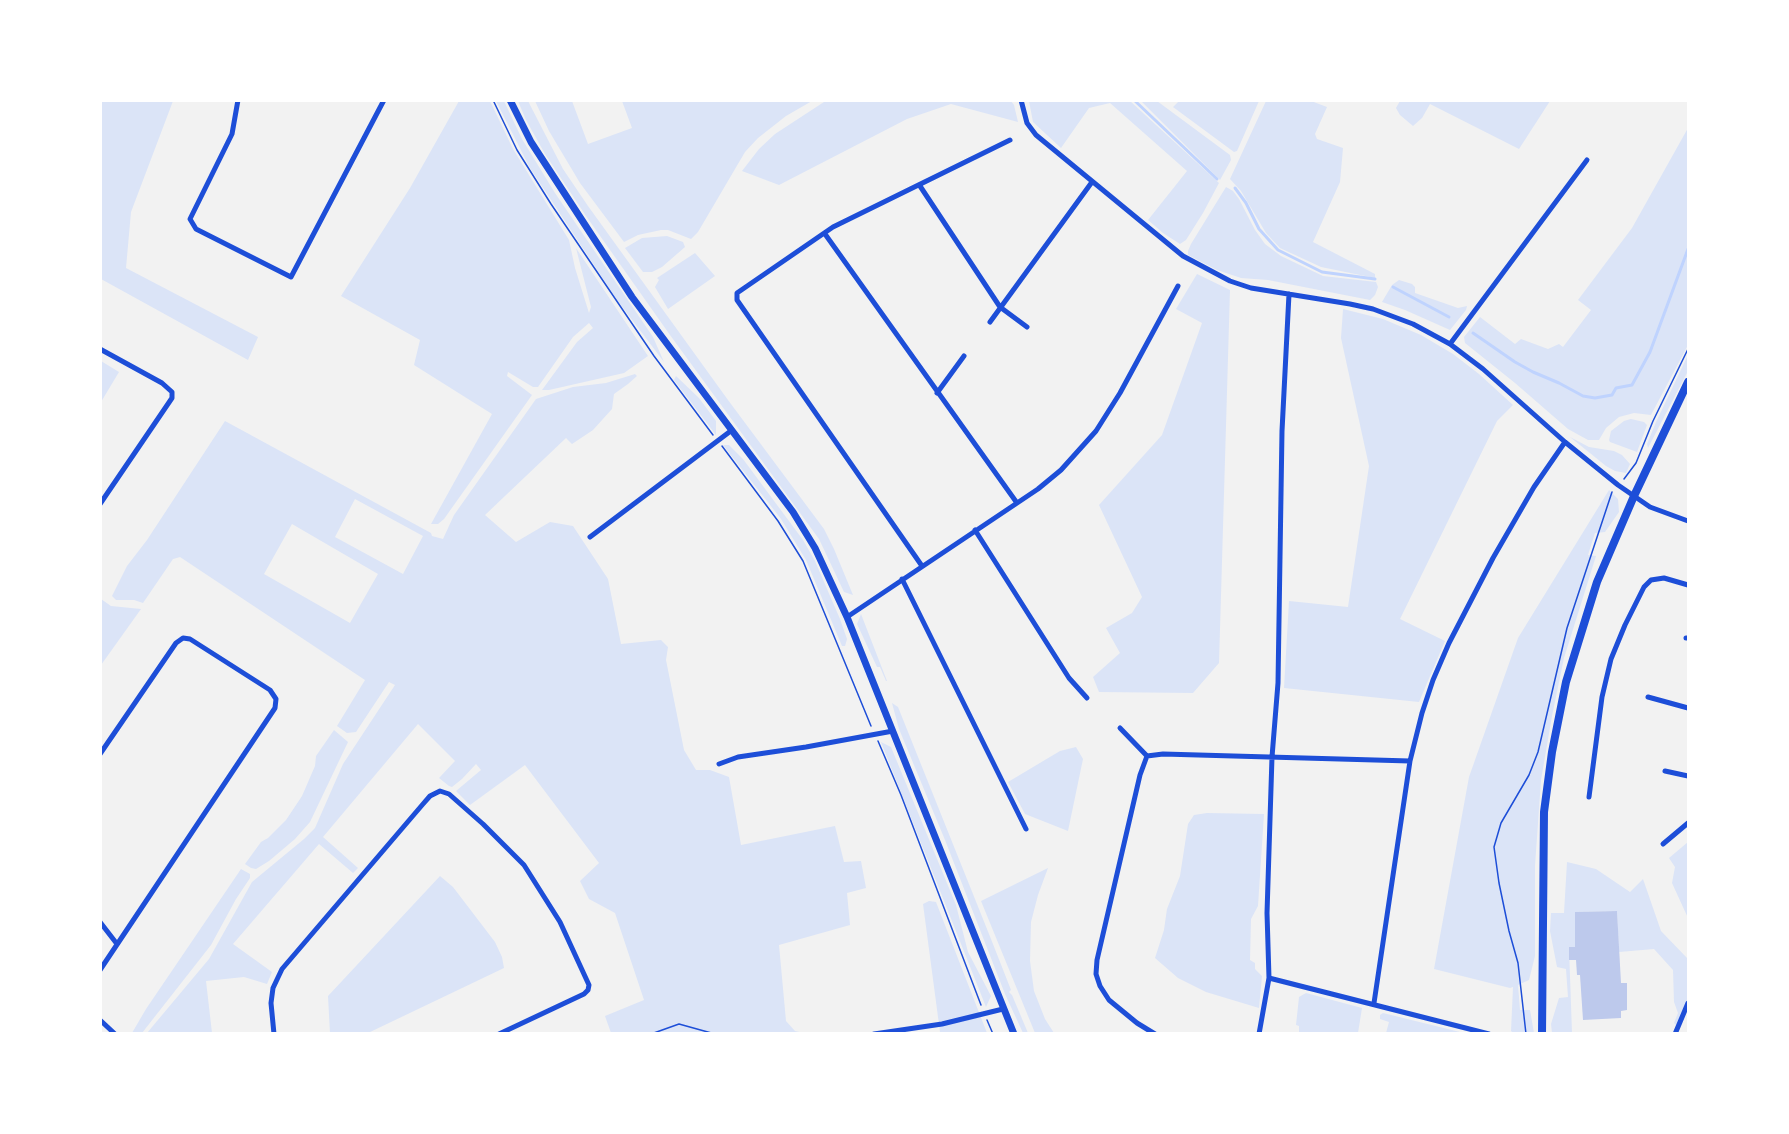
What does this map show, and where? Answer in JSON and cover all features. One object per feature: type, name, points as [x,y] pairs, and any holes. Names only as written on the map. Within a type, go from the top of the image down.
[{"type":"main road","points":[[1542,1034],[1544,812],[1552,752],[1566,682],[1596,582],[1634,496],[1689,382]]},
{"type":"street","points":[[238,100],[232,134],[192,214],[191,224],[196,229],[291,277],[384,100]]},
{"type":"street","points":[[510,100],[531,142],[626,288],[793,512],[815,548],[847,617],[1014,1034]]},
{"type":"street","points":[[1021,100],[1027,123],[1036,135],[1184,256],[1230,281],[1251,288],[1373,309],[1413,324],[1450,344],[1511,392],[1564,442],[1634,496],[1650,507],[1689,521]]},
{"type":"street","points":[[922,566],[737,300],[737,294],[833,227],[1010,140]]},
{"type":"street","points":[[1450,344],[1587,160]]},
{"type":"street","points":[[990,321],[1092,182]]},
{"type":"street","points":[[920,186],[1000,307],[1027,327]]},
{"type":"street","points":[[825,234],[1017,502]]},
{"type":"street","points":[[847,617],[1038,489],[1061,470],[1096,431],[1120,393],[1178,286]]},
{"type":"street","points":[[1259,1034],[1269,978],[1267,914],[1272,757],[1278,683],[1282,431],[1289,294]]},
{"type":"street","points":[[100,350],[169,388],[172,392],[172,398],[100,504]]},
{"type":"street","points":[[937,393],[964,356]]},
{"type":"street","points":[[590,537],[732,430]]},
{"type":"street","points":[[1374,1003],[1410,761],[1433,680],[1449,643],[1515,520],[1564,442]]},
{"type":"street","points":[[975,530],[1069,678],[1088,698]]},
{"type":"street","points":[[1589,797],[1602,697],[1611,659],[1625,625],[1644,587],[1651,580],[1664,578],[1689,585]]},
{"type":"street","points":[[902,579],[1026,829]]},
{"type":"street","points":[[100,753],[176,643],[183,638],[190,639],[270,690],[276,699],[275,708],[100,970]]},
{"type":"street","points":[[1648,698],[1689,708]]},
{"type":"street","points":[[1120,728],[1147,756]]},
{"type":"street","points":[[718,764],[738,757],[875,735],[892,730]]},
{"type":"street","points":[[1147,756],[1163,754],[1410,761]]},
{"type":"street","points":[[1147,756],[1140,775],[1097,960],[1096,974],[1109,1000],[1137,1023],[1155,1034]]},
{"type":"street","points":[[1665,771],[1689,776]]},
{"type":"street","points":[[274,1034],[271,1003],[273,988],[282,969],[423,804],[440,791],[448,794],[483,824],[524,865],[560,922],[589,985],[584,994],[499,1034]]},
{"type":"street","points":[[1663,844],[1689,823]]},
{"type":"street","points":[[100,922],[117,944]]},
{"type":"street","points":[[1269,978],[1489,1034]]},
{"type":"street","points":[[1675,1034],[1689,1003]]},
{"type":"street","points":[[874,1034],[942,1024],[1003,1009]]},
{"type":"street","points":[[100,1020],[115,1034]]},
{"type":"path","points":[[493,100],[517,150],[563,222],[654,356],[778,520],[803,561],[901,795],[993,1034]]},
{"type":"path","points":[[1653,421],[1689,349]]},
{"type":"path","points":[[1501,823],[1494,847],[1499,883],[1518,963],[1526,1034]]},
{"type":"path","points":[[651,1034],[679,1024],[715,1034]]},
{"type":"shaded area","points":[[827,100],[1011,101],[1018,122],[951,104],[907,119],[779,185],[742,171],[759,149],[775,134]]},
{"type":"shaded area","points":[[1400,100],[1550,101],[1519,149],[1430,104],[1422,118],[1413,126],[1400,115],[1396,108]]},
{"type":"shaded area","points":[[100,101],[173,101],[131,212],[126,268],[258,337],[248,360],[101,279]]},
{"type":"shaded area","points":[[459,101],[490,101],[513,149],[569,240],[589,313],[591,307],[576,248],[648,356],[624,373],[542,390],[577,342],[593,328],[589,323],[573,337],[538,387],[533,387],[508,372],[507,376],[532,395],[444,519],[438,524],[431,524],[492,414],[414,365],[420,340],[341,296],[410,188]]},
{"type":"shaded area","points":[[496,101],[504,101],[522,139],[555,193],[653,337],[664,362],[617,300],[530,168]]},
{"type":"shaded area","points":[[518,101],[528,101],[563,169],[588,206],[824,529],[853,595],[844,592],[819,539],[586,216],[545,154]]},
{"type":"shaded area","points":[[535,101],[572,101],[588,144],[632,128],[622,101],[812,101],[786,116],[758,138],[745,152],[698,232],[691,239],[668,230],[661,230],[638,235],[624,242],[580,183],[549,131]]},
{"type":"shaded area","points":[[1029,101],[1130,101],[1219,183],[1186,240],[1180,244],[1148,220],[1187,171],[1110,103],[1089,108],[1061,148],[1033,122]]},
{"type":"shaded area","points":[[1141,101],[1157,101],[1230,155],[1231,160],[1220,180]]},
{"type":"shaded area","points":[[1179,101],[1259,101],[1237,151],[1234,152],[1173,107]]},
{"type":"shaded area","points":[[1266,101],[1311,101],[1327,107],[1315,134],[1317,139],[1343,148],[1340,182],[1313,242],[1375,274],[1375,278],[1321,267],[1280,248],[1266,233],[1241,191],[1230,179]]},
{"type":"shaded area","points":[[1688,128],[1688,345],[1651,415],[1634,413],[1619,417],[1606,428],[1599,440],[1588,440],[1568,429],[1465,343],[1464,337],[1480,317],[1515,344],[1521,339],[1548,349],[1559,344],[1563,347],[1591,310],[1578,300],[1632,228]]},
{"type":"shaded area","points":[[1226,187],[1233,191],[1239,199],[1265,244],[1281,256],[1323,276],[1376,282],[1378,287],[1375,295],[1370,300],[1268,280],[1241,278],[1217,270],[1188,255],[1191,244]]},
{"type":"shaded area","points":[[667,236],[683,242],[685,247],[662,267],[652,272],[643,272],[625,248],[642,238]]},
{"type":"shaded area","points":[[695,253],[715,276],[668,309],[655,287],[659,280],[657,278]]},
{"type":"shaded area","points":[[1197,274],[1230,290],[1219,663],[1193,693],[1099,692],[1093,677],[1120,653],[1106,628],[1132,613],[1142,597],[1099,505],[1162,435],[1202,323],[1176,309]]},
{"type":"shaded area","points":[[1399,280],[1412,284],[1415,287],[1415,293],[1458,308],[1467,306],[1466,310],[1450,330],[1382,302],[1392,285]]},
{"type":"shaded area","points":[[1343,309],[1383,319],[1421,335],[1453,354],[1513,405],[1497,421],[1400,619],[1445,641],[1419,702],[1284,688],[1289,601],[1348,607],[1369,466],[1341,338]]},
{"type":"shaded area","points":[[1688,355],[1688,371],[1648,448],[1647,444],[1656,422]]},
{"type":"shaded area","points":[[101,361],[119,372],[101,402]]},
{"type":"shaded area","points":[[635,374],[637,376],[614,394],[612,409],[593,430],[572,444],[566,438],[485,515],[516,542],[550,522],[573,526],[608,579],[621,644],[661,640],[668,647],[666,660],[684,750],[696,770],[710,770],[729,777],[741,845],[835,826],[844,862],[861,861],[866,888],[847,893],[850,925],[779,945],[786,1021],[795,1031],[804,1033],[611,1033],[605,1016],[644,1000],[615,913],[589,899],[580,881],[599,863],[525,765],[470,805],[456,791],[481,770],[476,764],[462,779],[452,787],[449,786],[439,778],[455,761],[418,724],[323,837],[358,868],[353,873],[319,844],[233,944],[272,972],[267,984],[244,977],[206,981],[212,1033],[147,1033],[209,959],[252,882],[315,828],[343,764],[395,685],[389,682],[356,732],[347,733],[337,726],[365,680],[180,557],[173,559],[143,603],[134,600],[116,600],[112,596],[127,566],[147,540],[225,421],[431,533],[432,536],[443,539],[454,515],[536,399],[573,387],[606,383]],"holes":[[[355,499],[423,536],[403,574],[335,537]],[[292,524],[378,574],[350,623],[264,574]]]},
{"type":"shaded area","points":[[676,376],[699,398],[716,421],[716,435],[674,380]]},
{"type":"shaded area","points":[[1631,419],[1647,425],[1637,452],[1609,440],[1611,431],[1624,421]]},
{"type":"shaded area","points":[[1570,437],[1589,447],[1614,451],[1622,455],[1630,464],[1626,473],[1606,466]]},
{"type":"shaded area","points":[[723,445],[729,445],[743,459],[803,540],[815,561],[840,619],[847,639],[845,646],[842,646],[806,560],[781,519]]},
{"type":"shaded area","points":[[1609,490],[1618,499],[1619,512],[1605,532],[1595,533],[1588,555],[1596,556],[1564,658],[1541,780],[1535,866],[1535,956],[1529,980],[1518,985],[1520,1010],[1530,1010],[1534,1033],[1513,1033],[1511,1031],[1513,987],[1434,969],[1469,777],[1518,638]]},
{"type":"shaded area","points":[[101,599],[111,606],[141,609],[101,665]]},
{"type":"shaded area","points":[[861,614],[887,681],[880,667],[877,667],[857,624]]},
{"type":"shaded area","points":[[892,703],[898,707],[1011,990],[1009,992],[1028,1033],[1023,1033],[1005,994],[899,729]]},
{"type":"shaded area","points":[[334,730],[348,742],[310,822],[295,839],[269,861],[256,869],[251,868],[245,864],[261,842],[286,820],[302,796],[315,766],[316,756]]},
{"type":"shaded area","points":[[881,742],[891,747],[956,905],[968,952],[991,996],[986,1007]]},
{"type":"shaded area","points":[[1076,747],[1083,759],[1068,831],[1025,814],[1008,782],[1060,751]]},
{"type":"shaded area","points":[[1207,813],[1264,814],[1258,906],[1251,919],[1250,960],[1255,963],[1255,969],[1262,976],[1259,1008],[1206,992],[1178,978],[1155,958],[1164,930],[1167,909],[1180,876],[1188,824],[1194,815]]},
{"type":"shaded area","points":[[1688,842],[1688,918],[1672,883],[1675,867],[1669,858]]},
{"type":"shaded area","points":[[1567,862],[1596,869],[1630,892],[1643,879],[1661,931],[1688,959],[1688,999],[1676,1025],[1674,1023],[1678,1013],[1674,1002],[1673,970],[1654,949],[1619,952],[1617,911],[1576,912],[1575,947],[1569,948],[1572,1033],[1552,1033],[1551,1024],[1559,998],[1568,997],[1566,969],[1557,967],[1550,931],[1551,913],[1564,913]]},
{"type":"shaded area","points":[[1048,868],[1031,922],[1030,961],[1034,991],[1045,1019],[1054,1033],[1035,1033],[981,901]]},
{"type":"shaded area","points":[[241,869],[250,874],[250,878],[211,945],[142,1033],[132,1033],[146,1009]]},
{"type":"shaded area","points":[[440,876],[453,887],[495,942],[504,968],[368,1033],[330,1033],[328,996]]},
{"type":"shaded area","points":[[929,901],[936,902],[987,1033],[932,1033],[940,1032],[923,904]]},
{"type":"shaded area","points":[[1306,993],[1362,1008],[1358,1033],[1299,1033],[1299,1026],[1296,1025],[1299,997]]},
{"type":"shaded area","points":[[1383,1013],[1464,1033],[1386,1033],[1389,1022],[1380,1019]]},
{"type":"building","points":[[1617,911],[1621,983],[1627,983],[1627,1010],[1621,1011],[1621,1018],[1583,1020],[1580,975],[1577,975],[1576,960],[1569,960],[1569,947],[1575,947],[1575,912]]},
{"type":"waterway","points":[[1134,100],[1217,179]]},
{"type":"waterway","points":[[1235,188],[1246,203],[1259,229],[1278,250],[1322,272],[1375,279]]},
{"type":"waterway","points":[[1473,333],[1515,362],[1583,396],[1595,398],[1612,395],[1616,388],[1632,385],[1650,352],[1688,249]]},
{"type":"waterway","points":[[1393,287],[1449,317]]}]
